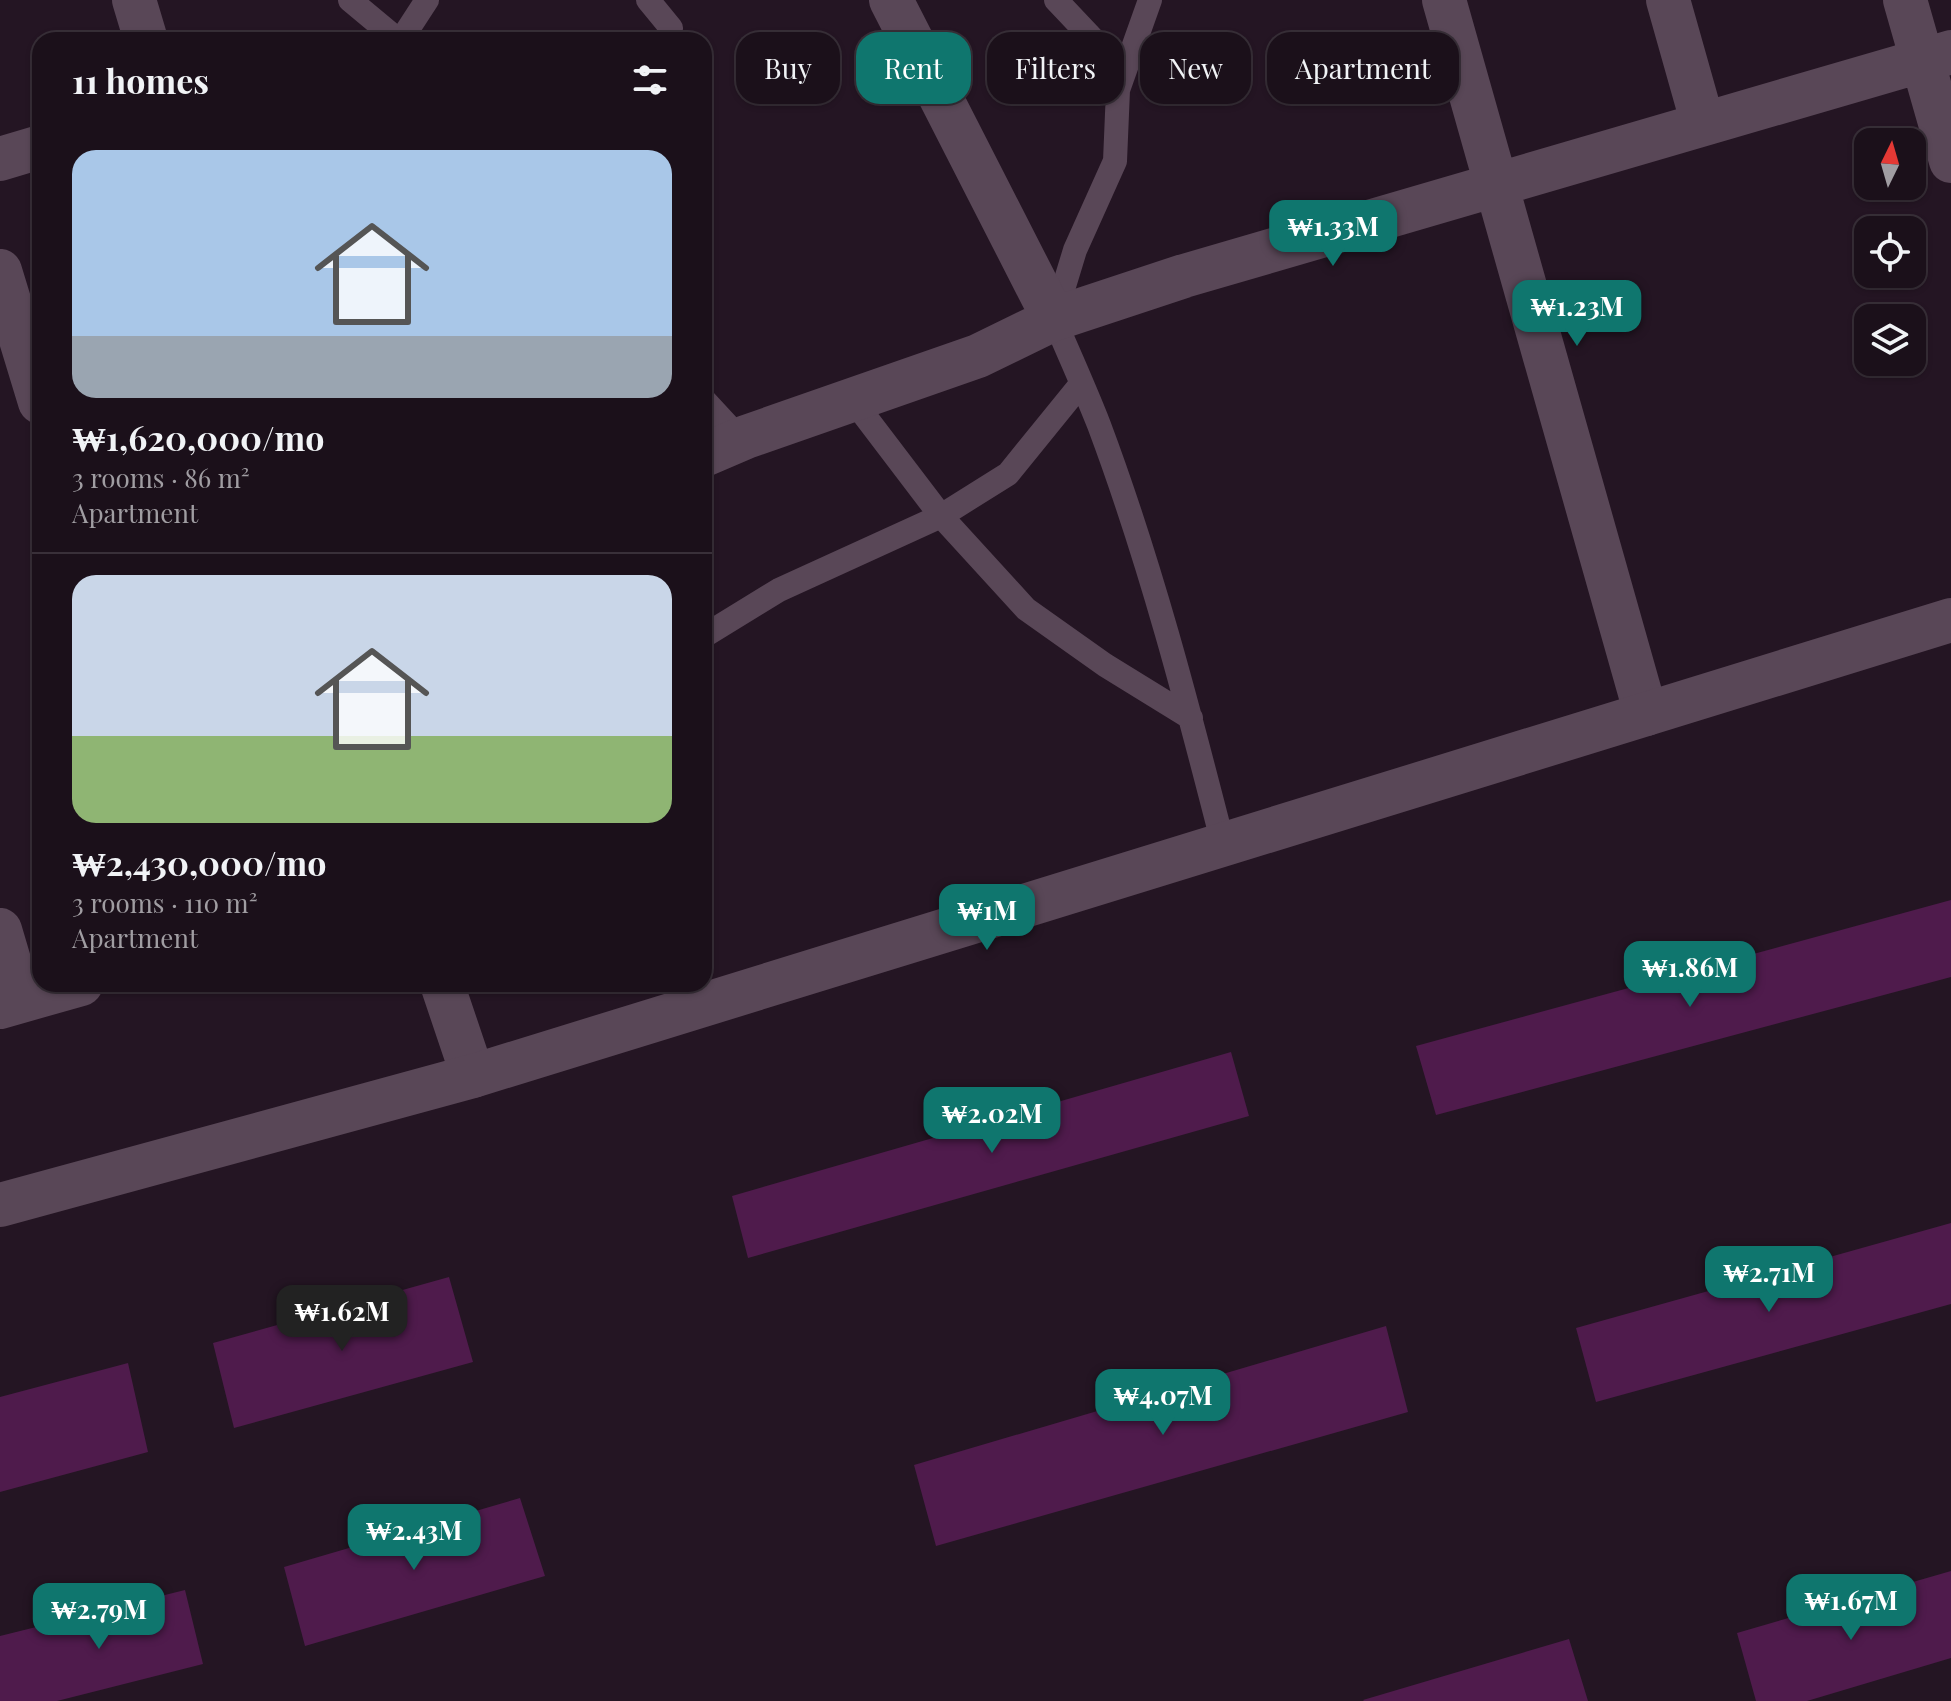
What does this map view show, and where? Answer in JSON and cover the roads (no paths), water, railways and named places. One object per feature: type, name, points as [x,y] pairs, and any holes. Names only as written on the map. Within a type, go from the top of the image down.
[{"type":"street","points":[[134,0],[144,32]]},
{"type":"street","points":[[891,0],[1054,319]]},
{"type":"street","points":[[1444,0],[1646,714]]},
{"type":"street","points":[[1668,0],[1703,124]]},
{"type":"street","points":[[1905,0],[1937,56],[1951,161]]},
{"type":"street","points":[[722,447],[978,356],[1054,319],[1184,276],[1937,56]]},
{"type":"street","points":[[0,159],[32,149]]},
{"type":"street","points":[[0,271],[32,376]]},
{"type":"street","points":[[0,1205],[473,1076],[1951,620]]},
{"type":"street","points":[[0,930],[10,1004],[53,992]]},
{"type":"street","points":[[445,992],[473,1076]]},
{"type":"lane","points":[[350,0],[390,32]]},
{"type":"lane","points":[[405,32],[427,0]]},
{"type":"lane","points":[[648,0],[671,28]]},
{"type":"lane","points":[[1056,0],[1086,32]]},
{"type":"lane","points":[[1124,72],[1150,0]]},
{"type":"lane","points":[[1117,104],[1115,161],[1075,250],[1054,319],[1099,425],[1156,598],[1223,844]]},
{"type":"lane","points":[[712,631],[779,590],[941,516],[1008,474],[1081,384]]},
{"type":"lane","points":[[852,399],[941,516],[1026,609],[1105,665],[1191,718]]},
{"type":"lane","points":[[712,421],[722,447]]}]
